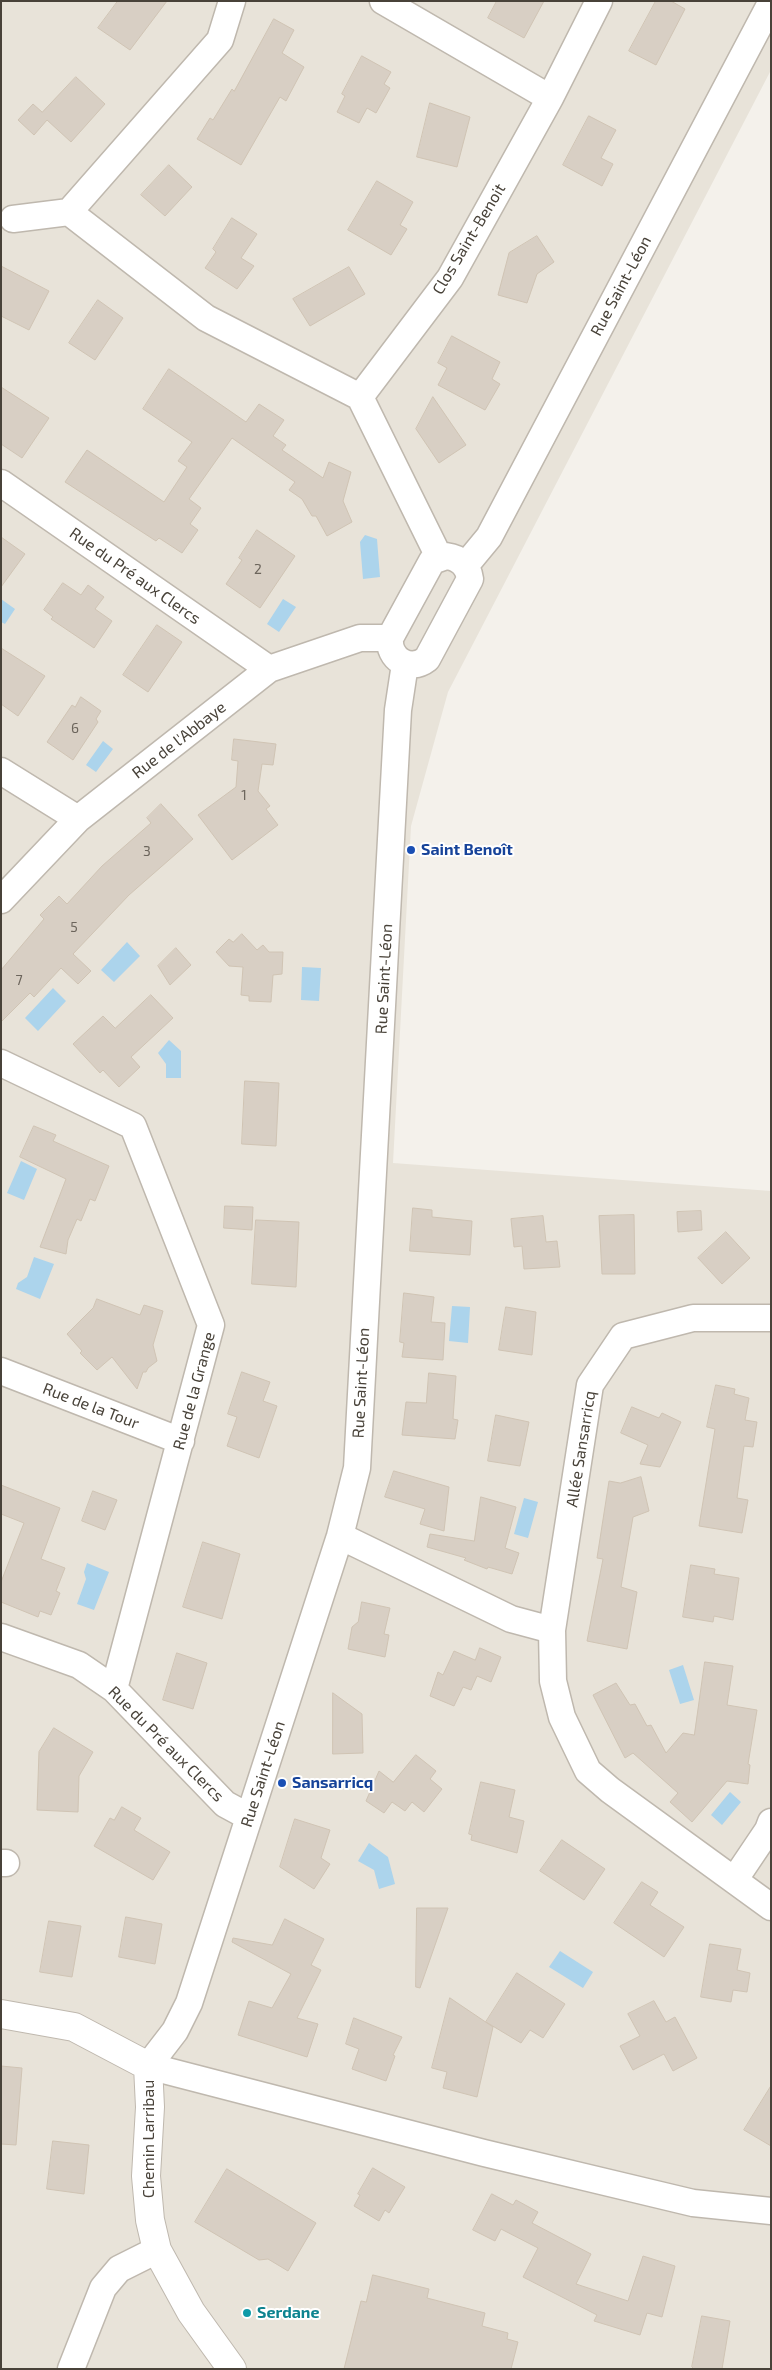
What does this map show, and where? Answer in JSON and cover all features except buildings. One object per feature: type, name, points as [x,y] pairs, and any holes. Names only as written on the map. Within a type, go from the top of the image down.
[{"type":"street","points":[[13,219],[69,212],[220,40],[232,1]]},
{"type":"street","points":[[383,1],[550,98]]},
{"type":"street","name":"Clos Saint-Benoit","points":[[360,397],[450,278],[550,98],[599,1]]},
{"type":"street","name":"Rue Saint-Léon","points":[[465,566],[488,537],[771,3]]},
{"type":"street","points":[[69,212],[206,318],[360,397],[438,558]]},
{"type":"street","name":"Rue du Pré aux Clercs","points":[[1,483],[269,669]]},
{"type":"street","points":[[453,557],[465,566],[470,579],[427,659],[417,665],[406,664],[396,658],[391,652],[390,638],[432,561],[438,558],[453,557]]},
{"type":"street","name":"Rue de l'Abbaye","points":[[1,900],[78,819],[269,669],[360,638],[390,638]]},
{"type":"street","name":"Rue Saint-Léon","points":[[148,2066],[175,2032],[189,2003],[340,1536],[357,1468],[398,710],[406,664]]},
{"type":"street","points":[[1,771],[78,819]]},
{"type":"street","name":"Rue de la Grange","points":[[1,1063],[133,1126],[211,1325],[114,1689]]},
{"type":"street","name":"Allée Sansarricq","points":[[771,1318],[693,1318],[623,1336],[590,1385],[552,1630],[553,1681],[562,1717],[588,1771],[610,1790],[771,1907]]},
{"type":"street","name":"Rue de la Tour","points":[[1,1371],[181,1441]]},
{"type":"street","points":[[340,1536],[511,1618],[552,1630]]},
{"type":"street","name":"Rue du Pré aux Clercs","points":[[1,1637],[79,1665],[114,1689],[226,1804],[249,1817]]},
{"type":"street","points":[[735,1879],[768,1830],[771,1822]]},
{"type":"street","points":[[1,2014],[74,2027],[148,2066],[484,2153],[693,2203],[771,2211]]},
{"type":"street","name":"Chemin Larribau","points":[[148,2066],[150,2107],[146,2176],[150,2220],[156,2250],[191,2312],[232,2369]]},
{"type":"street","points":[[71,2369],[103,2288],[119,2269],[156,2250]]},
{"type":"shaded area","points":[[1,1],[771,1],[771,70],[448,692],[411,826],[393,1163],[771,1191],[771,2369],[1,2369]]},
{"type":"water","points":[[365,535],[377,539],[380,577],[363,579],[360,542]]},
{"type":"water","points":[[1,599],[15,609],[5,624],[1,622]]},
{"type":"water","points":[[283,599],[296,607],[279,632],[267,624]]},
{"type":"water","points":[[103,741],[113,749],[96,772],[86,765]]},
{"type":"water","points":[[127,942],[140,956],[114,982],[101,970]]},
{"type":"water","points":[[302,967],[321,968],[319,1001],[301,1000]]},
{"type":"water","points":[[53,988],[66,1001],[38,1031],[25,1018]]},
{"type":"water","points":[[169,1040],[181,1051],[181,1078],[166,1078],[166,1064],[158,1053]]},
{"type":"water","points":[[21,1161],[37,1169],[24,1200],[7,1193]]},
{"type":"water","points":[[34,1257],[54,1264],[40,1299],[16,1289],[18,1283],[27,1277]]},
{"type":"water","points":[[452,1306],[470,1307],[468,1343],[449,1341]]},
{"type":"water","points":[[524,1498],[538,1502],[528,1538],[514,1534]]},
{"type":"water","points":[[87,1563],[109,1572],[94,1610],[77,1604],[86,1579],[84,1572]]},
{"type":"water","points":[[683,1665],[694,1700],[680,1704],[669,1670]]},
{"type":"water","points":[[730,1792],[741,1802],[722,1825],[711,1815]]},
{"type":"water","points":[[369,1843],[388,1857],[395,1884],[379,1889],[374,1870],[358,1861]]},
{"type":"water","points":[[560,1951],[593,1972],[583,1988],[549,1967]]},
{"type":"place","name":"Saint Benoît","points":[[411,850]]},
{"type":"place","name":"Sansarricq","points":[[282,1783]]},
{"type":"place","name":"Serdane","points":[[247,2313]]}]
